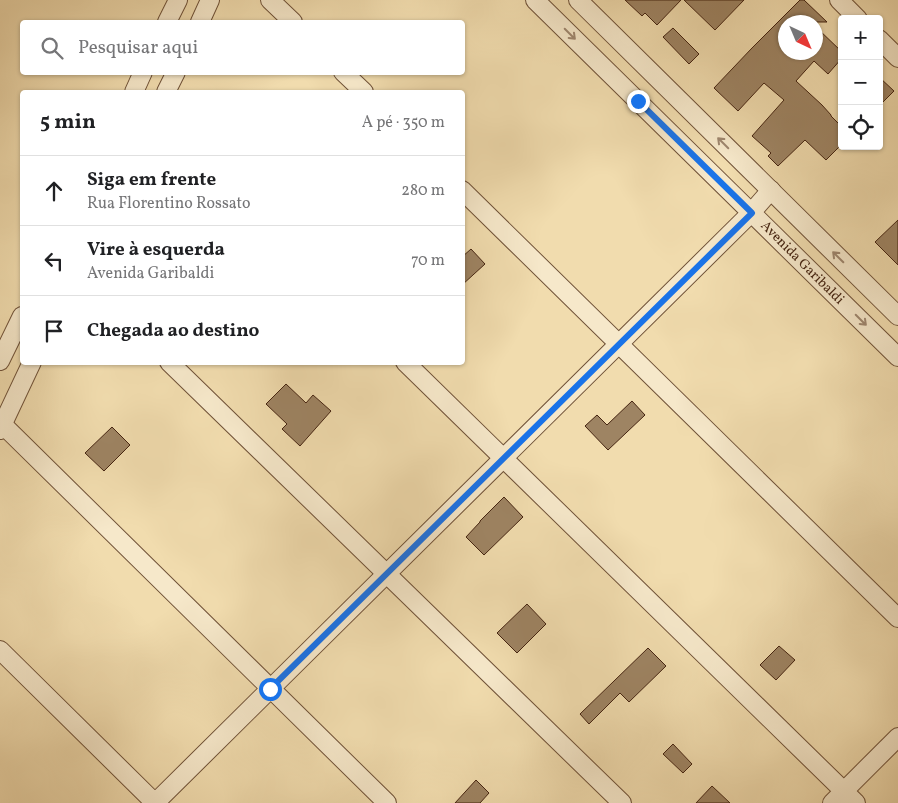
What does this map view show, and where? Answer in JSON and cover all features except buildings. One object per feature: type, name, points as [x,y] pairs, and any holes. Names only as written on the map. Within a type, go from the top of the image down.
[{"type":"street","points":[[169,20],[178,0]]},
{"type":"street","points":[[201,20],[210,0]]},
{"type":"street","points":[[270,0],[290,20]]},
{"type":"street","name":"Avenida Garibaldi","points":[[536,0],[898,357]]},
{"type":"street","points":[[578,0],[898,316]]},
{"type":"street","points":[[839,0],[854,15]]},
{"type":"street","points":[[883,43],[898,58]]},
{"type":"street","points":[[135,90],[142,75]]},
{"type":"street","points":[[167,90],[174,75]]},
{"type":"street","points":[[346,75],[362,90]]},
{"type":"street","points":[[0,650],[155,803],[752,213],[771,190]]},
{"type":"street","points":[[465,193],[898,618]]},
{"type":"street","points":[[0,361],[20,320]]},
{"type":"street","points":[[31,365],[1,425],[387,803]]},
{"type":"street","points":[[172,365],[622,803]]},
{"type":"street","points":[[408,365],[844,799],[898,737]]},
{"type":"route","points":[[270,689],[752,213],[638,101]]}]
